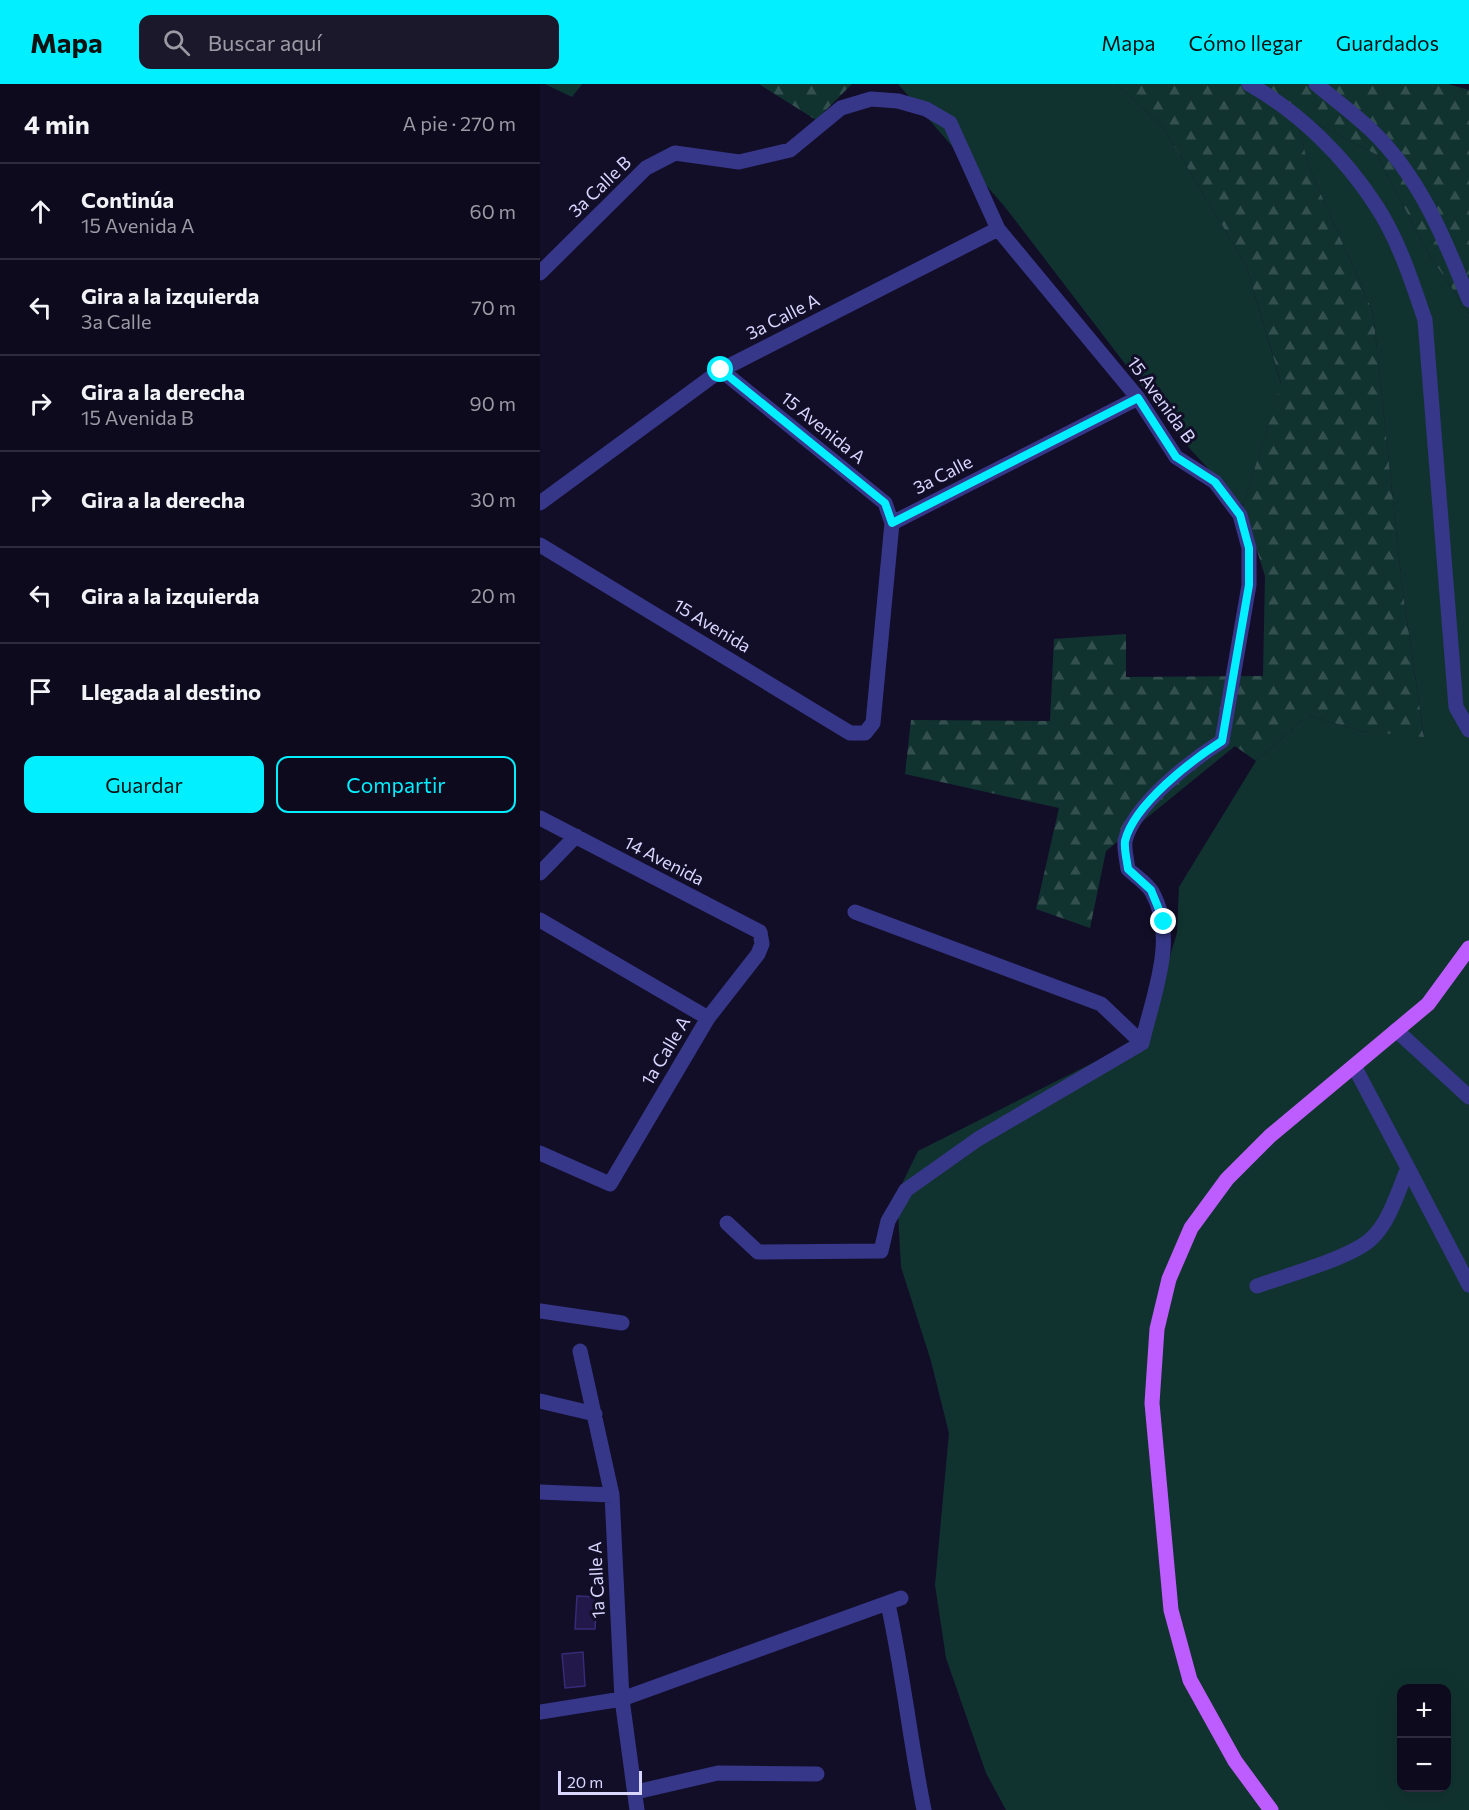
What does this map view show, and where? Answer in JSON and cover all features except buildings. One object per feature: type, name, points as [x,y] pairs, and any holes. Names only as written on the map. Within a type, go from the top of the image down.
[{"type":"main road","points":[[1271,1810],[1235,1761],[1190,1680],[1171,1610],[1152,1403],[1157,1329],[1169,1279],[1191,1228],[1227,1179],[1270,1136],[1428,1004],[1467,958]]},
{"type":"street","points":[[1249,84],[1302,122],[1340,158],[1371,199],[1405,263],[1425,320],[1456,707],[1469,730]]},
{"type":"street","points":[[1316,84],[1371,129],[1414,181],[1448,246],[1469,300]]},
{"type":"street","name":"3a Calle B","points":[[540,273],[646,168],[675,153],[739,162],[780,153],[790,150],[842,108],[871,99],[898,101]]},
{"type":"street","name":"15 Avenida B","points":[[898,101],[926,109],[950,123],[998,229],[1138,398],[1176,457],[1215,482],[1240,515],[1249,548],[1249,585],[1222,741],[1193,759],[1164,786],[1140,813],[1125,842],[1128,869],[1151,890],[1164,922],[1162,959],[1142,1043]]},
{"type":"street","name":"3a Calle A","points":[[540,503],[721,370],[998,229]]},
{"type":"street","name":"15 Avenida A","points":[[721,370],[885,503],[892,523]]},
{"type":"street","name":"3a Calle","points":[[892,523],[1138,398]]},
{"type":"street","name":"15 Avenida","points":[[540,545],[850,733],[865,734],[873,723],[892,523]]},
{"type":"street","name":"14 Avenida","points":[[540,818],[760,932],[762,944]]},
{"type":"street","points":[[540,873],[576,837]]},
{"type":"street","points":[[728,1223],[758,1251],[881,1251],[888,1221],[906,1190],[978,1139],[1142,1043],[1101,1004],[855,912]]},
{"type":"street","points":[[540,920],[708,1018]]},
{"type":"street","name":"1a Calle A","points":[[540,1153],[610,1184],[708,1018],[758,954],[762,944]]},
{"type":"street","points":[[1396,1030],[1469,1097]]},
{"type":"street","points":[[1353,1066],[1469,1285]]},
{"type":"street","points":[[1257,1286],[1347,1252],[1372,1240],[1383,1224],[1408,1168]]},
{"type":"street","points":[[540,1311],[622,1323]]},
{"type":"street","name":"1a Calle A","points":[[580,1351],[612,1495],[622,1699],[637,1810]]},
{"type":"street","points":[[540,1401],[595,1414]]},
{"type":"street","points":[[540,1492],[612,1495]]},
{"type":"street","points":[[540,1712],[622,1699],[894,1601],[902,1671],[924,1810]]},
{"type":"street","points":[[636,1792],[718,1773],[817,1774]]},
{"type":"green space","points":[[545,84],[582,84],[572,97]]},
{"type":"green space","points":[[759,84],[852,84],[816,120]]},
{"type":"green space","points":[[898,84],[1117,84],[1163,127],[1246,265],[1281,384],[1243,506],[1191,450],[1005,207]]},
{"type":"green space","points":[[1117,84],[1448,84],[1469,90],[1469,313],[1428,253],[1377,155],[1296,113],[1308,165],[1373,312],[1402,586],[1424,737],[1360,731],[1308,715],[1256,761],[1235,746],[1106,851],[1090,928],[1036,909],[1059,808],[905,774],[911,720],[1050,721],[1054,639],[1126,634],[1126,677],[1263,676],[1265,576],[1243,506],[1281,383],[1246,265],[1163,127]]},
{"type":"green space","points":[[1296,113],[1377,155],[1428,253],[1469,313],[1469,1810],[1006,1810],[986,1773],[946,1658],[935,1585],[949,1433],[931,1361],[901,1267],[897,1194],[918,1151],[1130,1044],[1160,988],[1177,933],[1179,887],[1256,761],[1308,715],[1360,731],[1424,736],[1402,586],[1373,312],[1308,165]]},
{"type":"route","points":[[721,370],[885,503],[892,523],[1138,398],[1176,457],[1215,482],[1240,515],[1249,548],[1249,585],[1222,741],[1193,759],[1164,786],[1140,813],[1125,842],[1128,869],[1151,890],[1164,922]]}]
